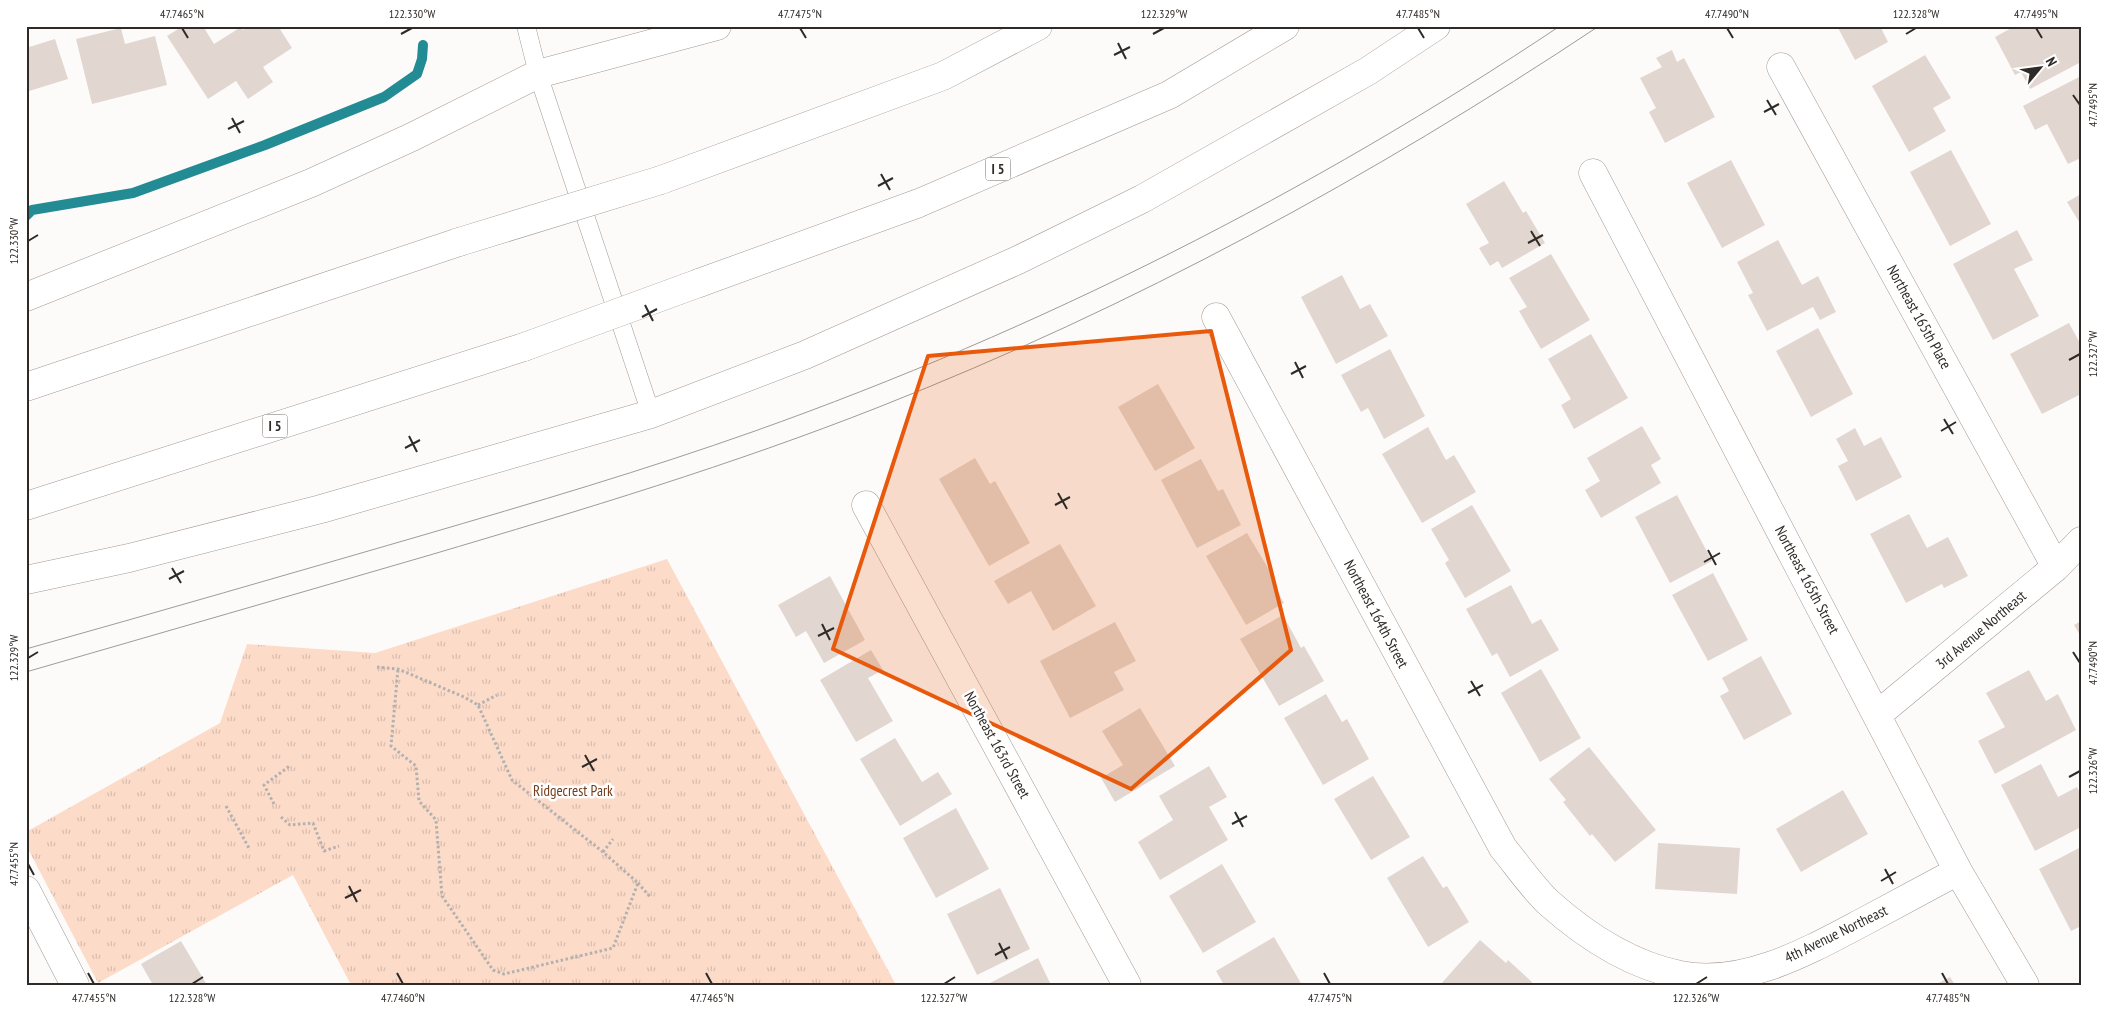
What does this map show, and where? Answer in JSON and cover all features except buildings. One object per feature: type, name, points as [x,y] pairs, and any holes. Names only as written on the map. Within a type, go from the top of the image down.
[{"type":"main road","points":[[26,297],[311,183],[412,137],[538,74],[717,26]]},
{"type":"main road","points":[[26,387],[459,242],[661,180],[943,76],[1038,26]]},
{"type":"main road","name":"I 5","points":[[26,506],[524,347],[919,202],[1169,95],[1285,26]]},
{"type":"main road","points":[[26,580],[129,558],[321,509],[651,414],[805,355],[1018,260],[1142,199],[1368,71],[1436,26]]},
{"type":"main road","name":"Northeast 165th Place","points":[[1781,67],[2056,567]]},
{"type":"main road","name":"Northeast 165th Street","points":[[1593,174],[1958,871],[2025,985]]},
{"type":"main road","name":"Northeast 164th Street","points":[[1216,317],[1503,848],[1548,902]]},
{"type":"main road","name":"Northeast 163rd Street","points":[[866,505],[1128,985]]},
{"type":"main road","name":"3rd Avenue Northeast","points":[[1877,715],[2056,567],[2081,540]]},
{"type":"main road","name":"4th Avenue Northeast","points":[[1548,902],[1582,930],[1617,952],[1643,964],[1682,976],[1716,977],[1755,971],[1803,954],[1958,871]]},
{"type":"main road","points":[[26,890],[76,985]]},
{"type":"lane","points":[[526,26],[538,74],[651,414]]},
{"type":"path","points":[[377,667],[398,669],[464,696],[478,705],[512,780],[602,852],[638,883],[651,898]]},
{"type":"path","points":[[398,669],[391,746],[416,766],[419,802],[436,820],[442,896],[493,970],[504,974],[613,948],[638,883]]},
{"type":"path","points":[[478,705],[497,696]]},
{"type":"path","points":[[274,804],[264,785],[291,766]]},
{"type":"path","points":[[226,806],[250,850]]},
{"type":"path","points":[[281,817],[290,826],[313,823],[324,851],[339,846]]},
{"type":"path","points":[[602,852],[613,839]]},
{"type":"highlighted area","points":[[1211,331],[1291,650],[1131,789],[833,649],[928,356]]},
{"type":"green space","name":"Ridgecrest Park","points":[[667,559],[896,985],[351,985],[293,875],[98,983],[26,845],[26,832],[220,723],[247,644],[375,653]]},
{"type":"waterway","points":[[26,216],[32,210],[133,193],[265,145],[384,97],[417,74],[422,59],[423,45]]},
{"type":"tram line","points":[[26,649],[589,486],[755,431],[965,349],[1069,303],[1270,201],[1369,146],[1560,26]]},
{"type":"tram line","points":[[26,672],[600,504],[824,428],[974,368],[1067,327],[1249,236],[1338,187],[1426,135],[1513,82],[1599,26]]}]
